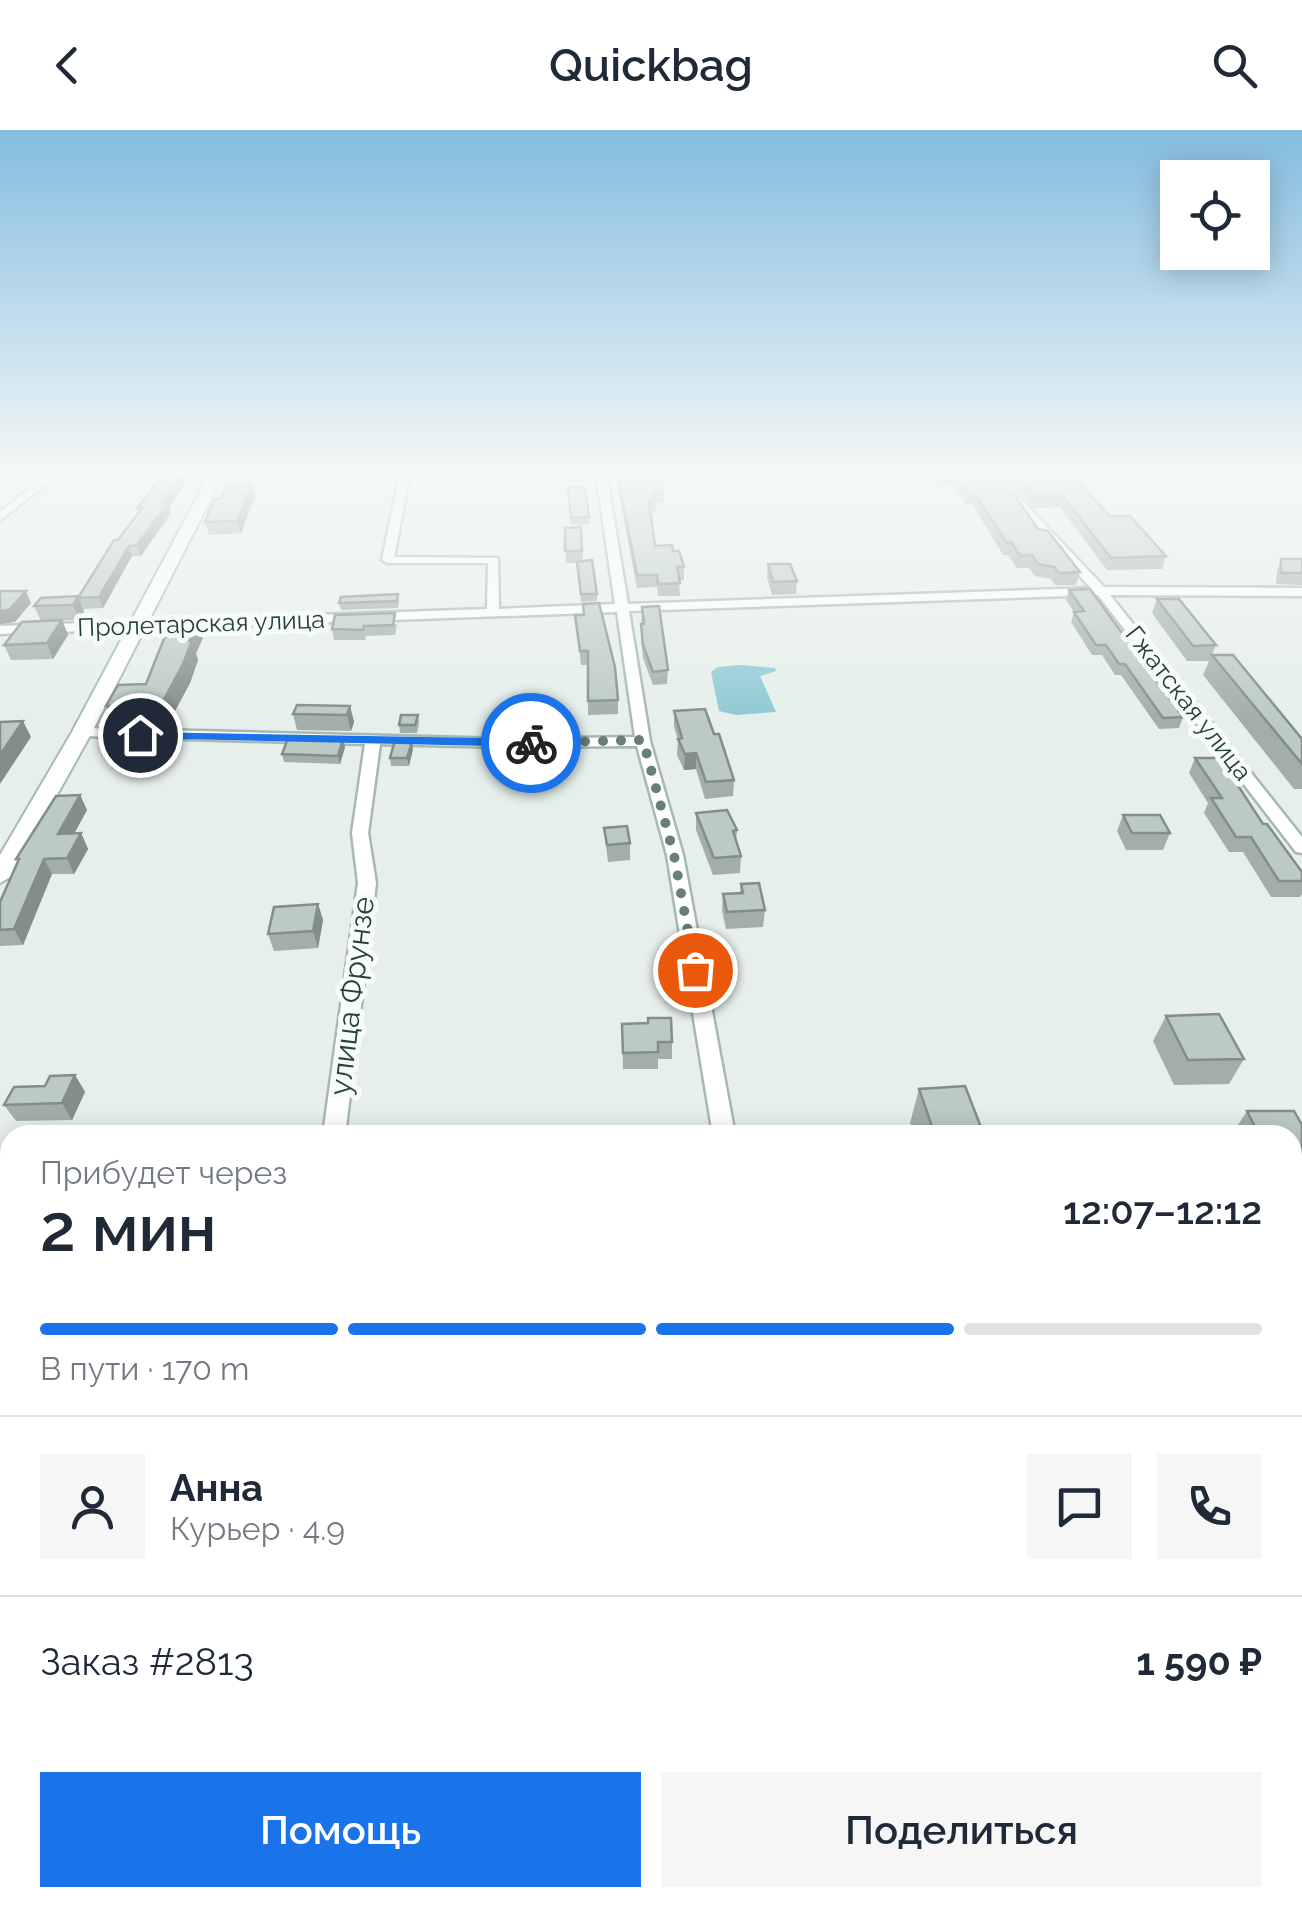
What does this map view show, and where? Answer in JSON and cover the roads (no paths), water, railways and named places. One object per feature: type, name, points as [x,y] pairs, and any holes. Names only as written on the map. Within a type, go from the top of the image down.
[{"type":"main road","points":[[0,876],[175,556]]},
{"type":"street","points":[[389,556],[388,560],[494,560],[493,612]]},
{"type":"street","points":[[614,556],[643,740],[674,855],[722,1125]]},
{"type":"street","name":"Гжатская улица","points":[[1069,556],[1102,591],[1302,848]]},
{"type":"street","name":"Пролетарская улица","points":[[0,630],[1102,591],[1302,592]]},
{"type":"street","points":[[82,732],[504,744],[643,740]]},
{"type":"street","name":"улица Фрунзе","points":[[335,1125],[367,883],[360,833],[374,739]]},
{"type":"water","points":[[718,667],[775,668],[776,671],[760,676],[776,712],[736,715],[719,711],[711,672]]}]
